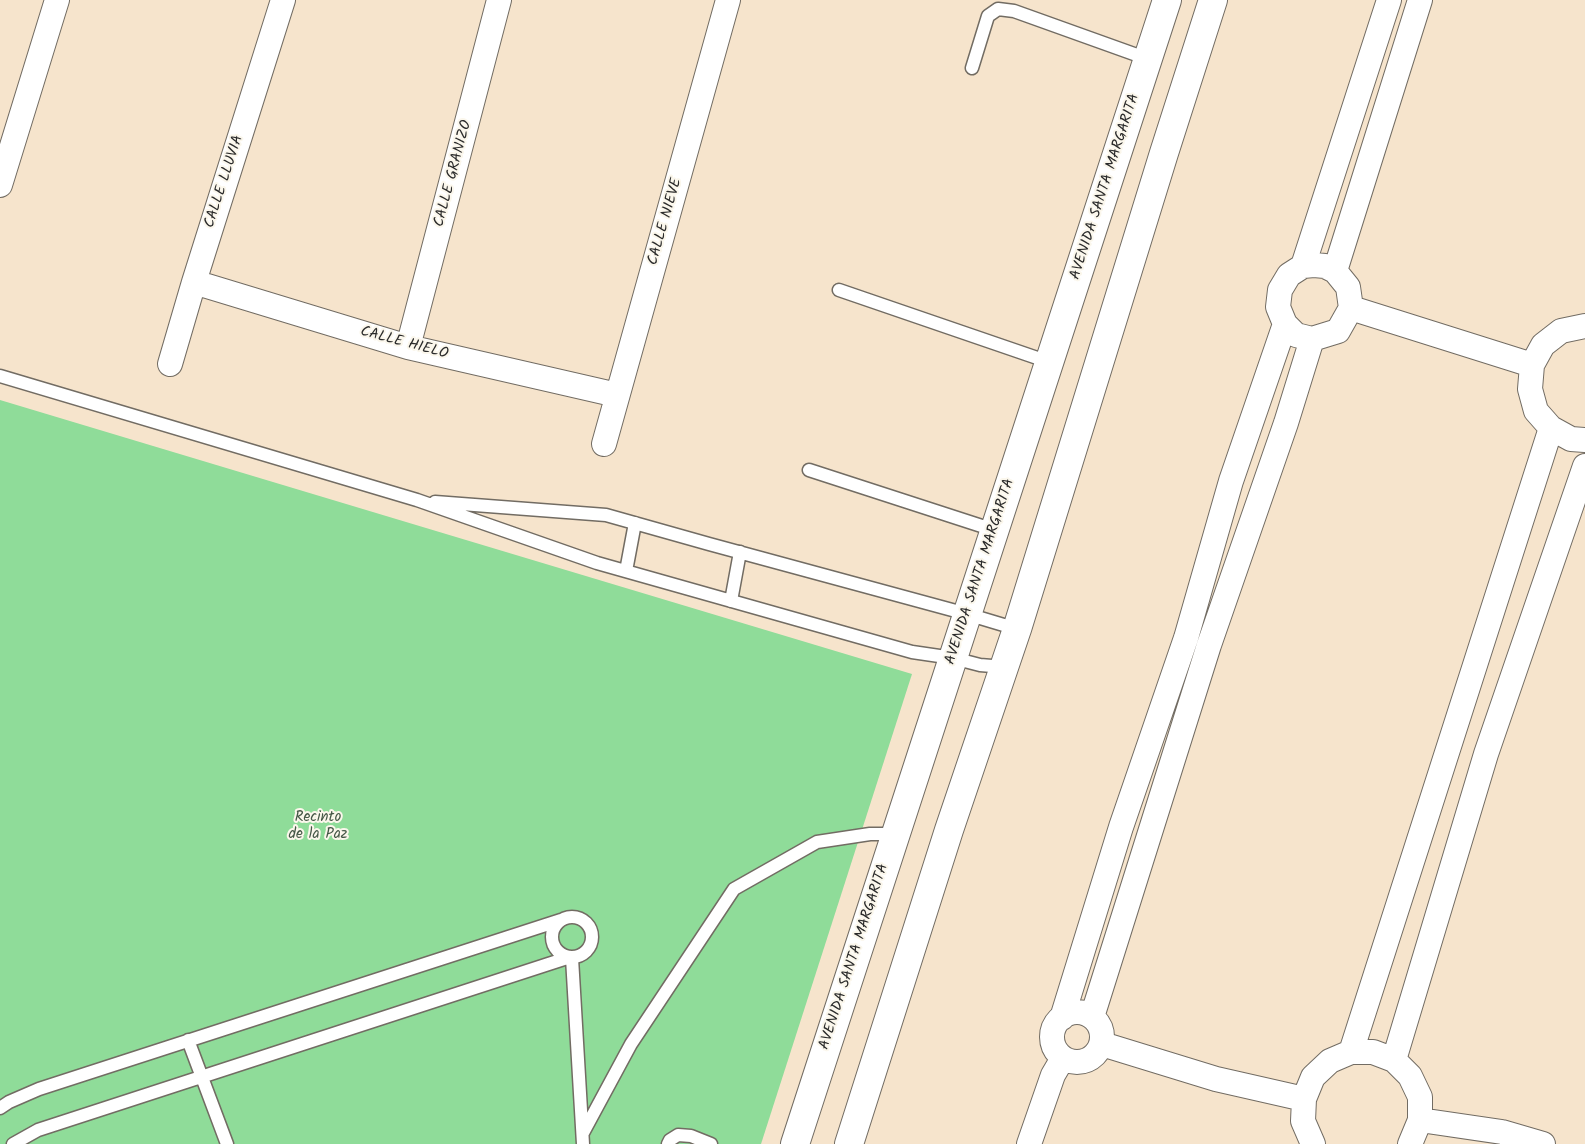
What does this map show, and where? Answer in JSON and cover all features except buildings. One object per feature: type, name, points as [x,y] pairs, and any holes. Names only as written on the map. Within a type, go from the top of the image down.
[{"type":"main road","name":"AVENIDA SANTA MARGARITA","points":[[794,1144],[1167,0]]},
{"type":"main road","points":[[849,1144],[949,830],[1017,629],[1213,0]]},
{"type":"street","points":[[0,185],[57,0]]},
{"type":"street","name":"CALLE LLUVIA","points":[[170,364],[283,0]]},
{"type":"street","name":"CALLE GRANIZO","points":[[408,347],[499,0]]},
{"type":"street","name":"CALLE NIEVE","points":[[604,444],[728,0]]},
{"type":"street","points":[[1304,266],[1389,0]]},
{"type":"street","points":[[1335,271],[1420,0]]},
{"type":"street","points":[[1382,23],[1410,31]]},
{"type":"street","points":[[1304,266],[1320,266],[1335,271],[1348,287],[1351,308],[1338,331],[1312,339],[1296,335],[1284,324],[1278,308],[1280,290],[1289,275],[1304,266]]},
{"type":"street","name":"CALLE HIELO","points":[[194,282],[408,347],[617,395]]},
{"type":"street","points":[[1351,308],[1532,365]]},
{"type":"street","points":[[1062,1018],[1072,1013],[1082,1012],[1092,1017],[1101,1029],[1102,1044],[1095,1054],[1085,1061],[1074,1062],[1063,1058],[1056,1049],[1052,1038],[1055,1027],[1062,1018],[1121,827],[1186,638],[1231,481],[1284,324]]},
{"type":"street","points":[[1584,324],[1561,331],[1543,346],[1532,365],[1530,388],[1536,411],[1551,428],[1571,439],[1585,440]]},
{"type":"street","points":[[1092,1017],[1209,645],[1286,423],[1312,339]]},
{"type":"street","points":[[1351,1052],[1551,428]]},
{"type":"street","points":[[1394,1060],[1486,754],[1585,466]]},
{"type":"street","points":[[1186,638],[1209,645]]},
{"type":"street","points":[[1450,744],[1486,754]]},
{"type":"street","points":[[1102,1044],[1216,1079],[1304,1099]]},
{"type":"street","points":[[1313,1144],[1304,1121],[1304,1099],[1313,1077],[1330,1060],[1351,1052],[1373,1052],[1394,1060],[1410,1076],[1420,1097],[1420,1120],[1410,1144]]},
{"type":"street","points":[[1030,1144],[1050,1084],[1063,1058]]},
{"type":"street","points":[[1420,1120],[1502,1132],[1543,1144]]},
{"type":"lane","points":[[972,68],[988,16],[998,9],[1014,11],[1148,59]]},
{"type":"lane","points":[[839,290],[1049,362]]},
{"type":"lane","points":[[0,376],[417,500],[597,563],[912,652],[953,658],[980,665],[1004,667]]},
{"type":"lane","points":[[809,470],[994,530]]},
{"type":"lane","points":[[417,500],[606,515],[1017,629]]},
{"type":"lane","points":[[626,571],[635,523]]},
{"type":"lane","points":[[731,601],[740,552]]},
{"type":"lane","points":[[583,1138],[631,1044],[734,890],[817,842],[870,834],[896,834]]},
{"type":"lane","points":[[0,1108],[39,1089],[570,917],[579,918],[587,923],[592,932],[592,941],[588,950],[581,956],[569,958],[38,1130],[13,1144]]},
{"type":"lane","points":[[561,920],[554,927],[551,934],[552,942],[560,954],[569,958]]},
{"type":"lane","points":[[569,958],[583,1138]]},
{"type":"lane","points":[[188,1040],[226,1144]]},
{"type":"lane","points":[[668,1144],[670,1140],[678,1135],[691,1136],[711,1144]]},
{"type":"green space","name":"Recinto de la Paz","points":[[0,400],[912,674],[761,1144],[0,1144]]}]
